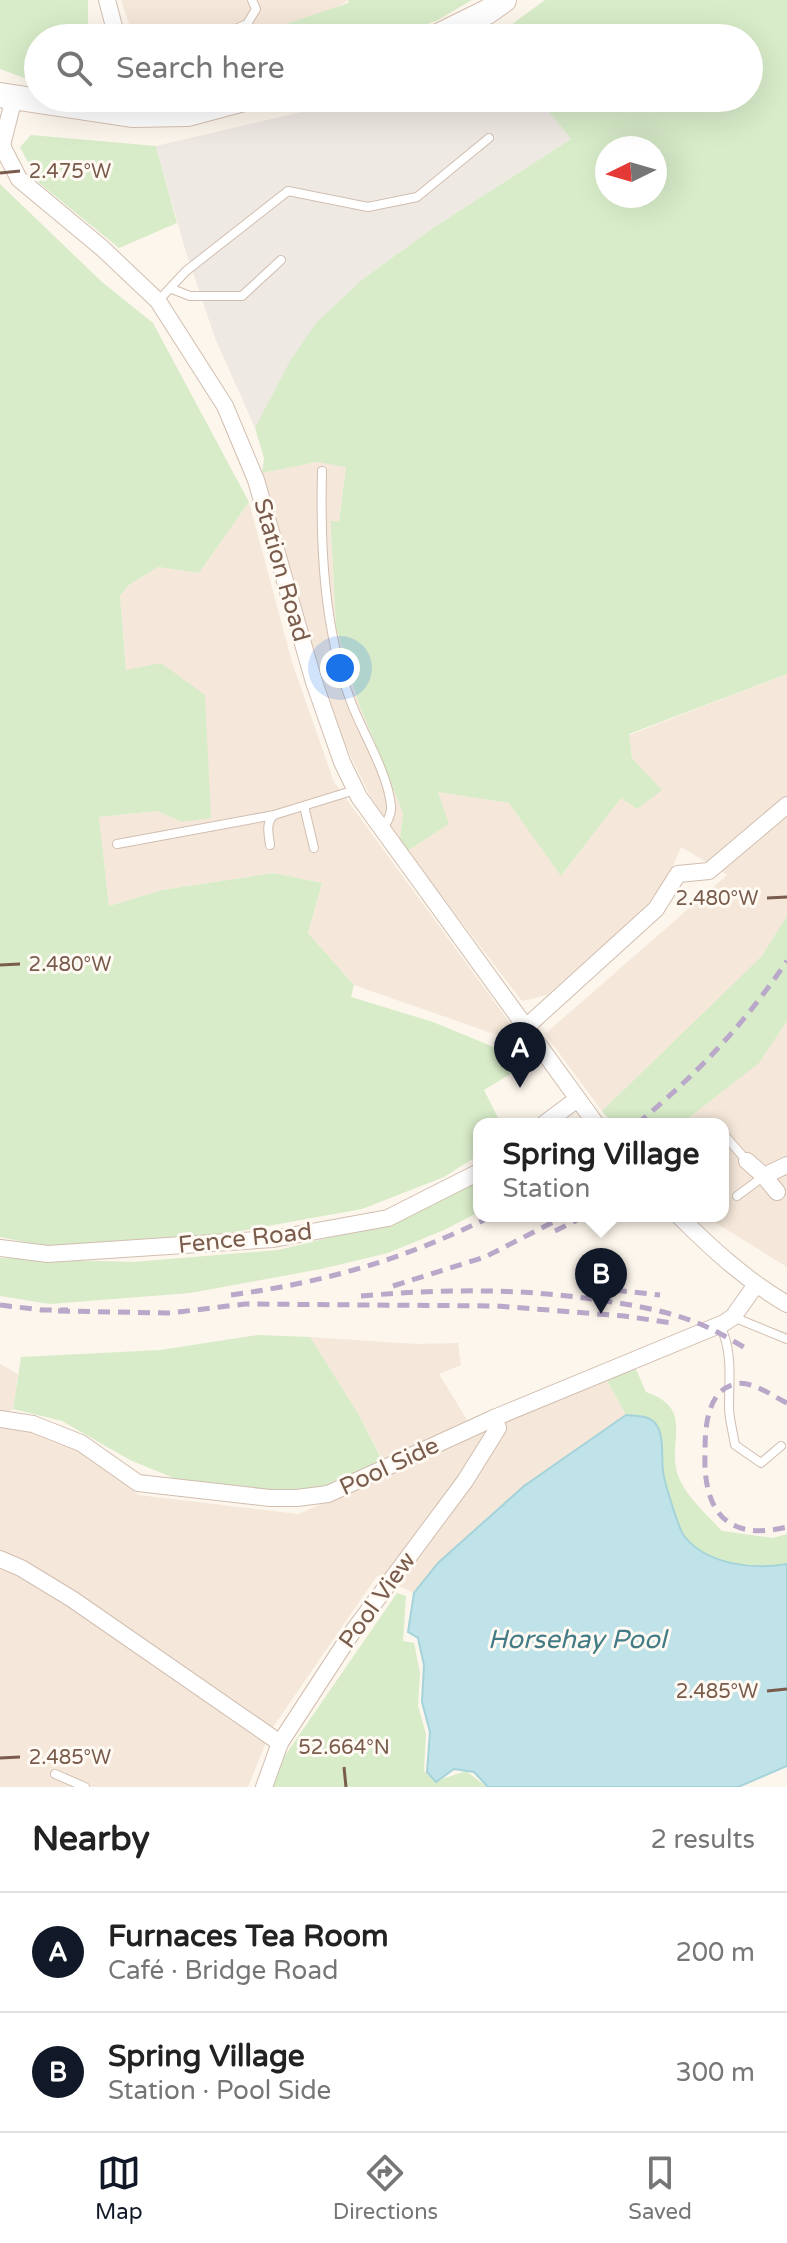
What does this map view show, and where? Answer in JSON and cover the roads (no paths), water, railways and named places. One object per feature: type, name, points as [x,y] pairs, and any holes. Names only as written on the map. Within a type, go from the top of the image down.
[{"type":"main road","points":[[463,24],[504,0]]},
{"type":"main road","points":[[174,112],[196,112]]},
{"type":"street","points":[[107,0],[113,24]]},
{"type":"street","name":"Station Road","points":[[7,97],[1,138],[19,179],[102,248],[158,301],[225,406],[253,474],[314,682],[355,790],[591,1118]]},
{"type":"street","points":[[525,1028],[656,909],[678,874],[709,871],[787,805]]},
{"type":"street","points":[[552,1118],[576,1100]]},
{"type":"street","points":[[747,1161],[777,1192]]},
{"type":"street","points":[[764,1176],[787,1165]]},
{"type":"street","name":"Fence Road","points":[[0,1248],[48,1254],[273,1239],[388,1218],[473,1175]]},
{"type":"street","points":[[685,1222],[755,1286],[787,1304]]},
{"type":"street","points":[[727,1321],[755,1286]]},
{"type":"street","name":"Pool Side","points":[[0,1419],[33,1424],[81,1443],[138,1483],[283,1498],[328,1494],[494,1418],[727,1321]]},
{"type":"street","name":"Pool View","points":[[264,1787],[280,1743],[351,1634],[465,1481],[498,1428],[494,1418]]},
{"type":"street","points":[[0,1559],[21,1568],[85,1607],[280,1743]]},
{"type":"lane","points":[[247,24],[256,9],[252,0]]},
{"type":"lane","points":[[158,301],[186,271],[288,191],[368,207],[417,197],[489,138]]},
{"type":"lane","points":[[172,289],[190,296],[242,296],[281,260]]},
{"type":"lane","points":[[322,471],[321,517],[334,646],[350,701],[385,783],[391,808],[382,829]]},
{"type":"lane","points":[[117,844],[274,815],[355,790]]},
{"type":"lane","points":[[304,806],[314,848]]},
{"type":"lane","points":[[270,845],[269,819],[274,815]]},
{"type":"lane","points":[[729,1140],[747,1161]]},
{"type":"lane","points":[[737,1196],[764,1176]]},
{"type":"lane","points":[[781,1446],[761,1463],[735,1445],[729,1408],[731,1364],[727,1321],[787,1339]]},
{"type":"lane","points":[[55,1774],[85,1787]]},
{"type":"water","name":"Horsehay Pool","points":[[626,1415],[642,1416],[658,1428],[669,1495],[682,1532],[694,1546],[732,1563],[760,1566],[787,1564],[787,1766],[738,1787],[488,1787],[474,1772],[454,1769],[436,1782],[427,1772],[430,1732],[422,1702],[424,1665],[418,1638],[408,1632],[414,1593],[438,1563],[524,1486]]},
{"type":"railway","points":[[644,1118],[718,1048],[787,961]]},
{"type":"railway","points":[[231,1295],[365,1267],[428,1245],[479,1222]]},
{"type":"railway","points":[[393,1286],[485,1257],[553,1222]]},
{"type":"railway","points":[[555,1231],[573,1222]]},
{"type":"railway","points":[[595,1288],[660,1295]]},
{"type":"railway","points":[[361,1296],[480,1291],[540,1293],[599,1300],[688,1319],[749,1350]]},
{"type":"railway","points":[[58,1311],[170,1313],[245,1304],[497,1306],[672,1323]]},
{"type":"railway","points":[[0,1305],[68,1310]]},
{"type":"railway","points":[[787,1403],[748,1384],[725,1388],[718,1394],[709,1412],[705,1453],[708,1491],[722,1517],[748,1530],[787,1527]]},
{"type":"place","name":"Furnaces Tea Room","points":[[520,1088]]},
{"type":"place","name":"Spring Village","points":[[601,1314]]}]
